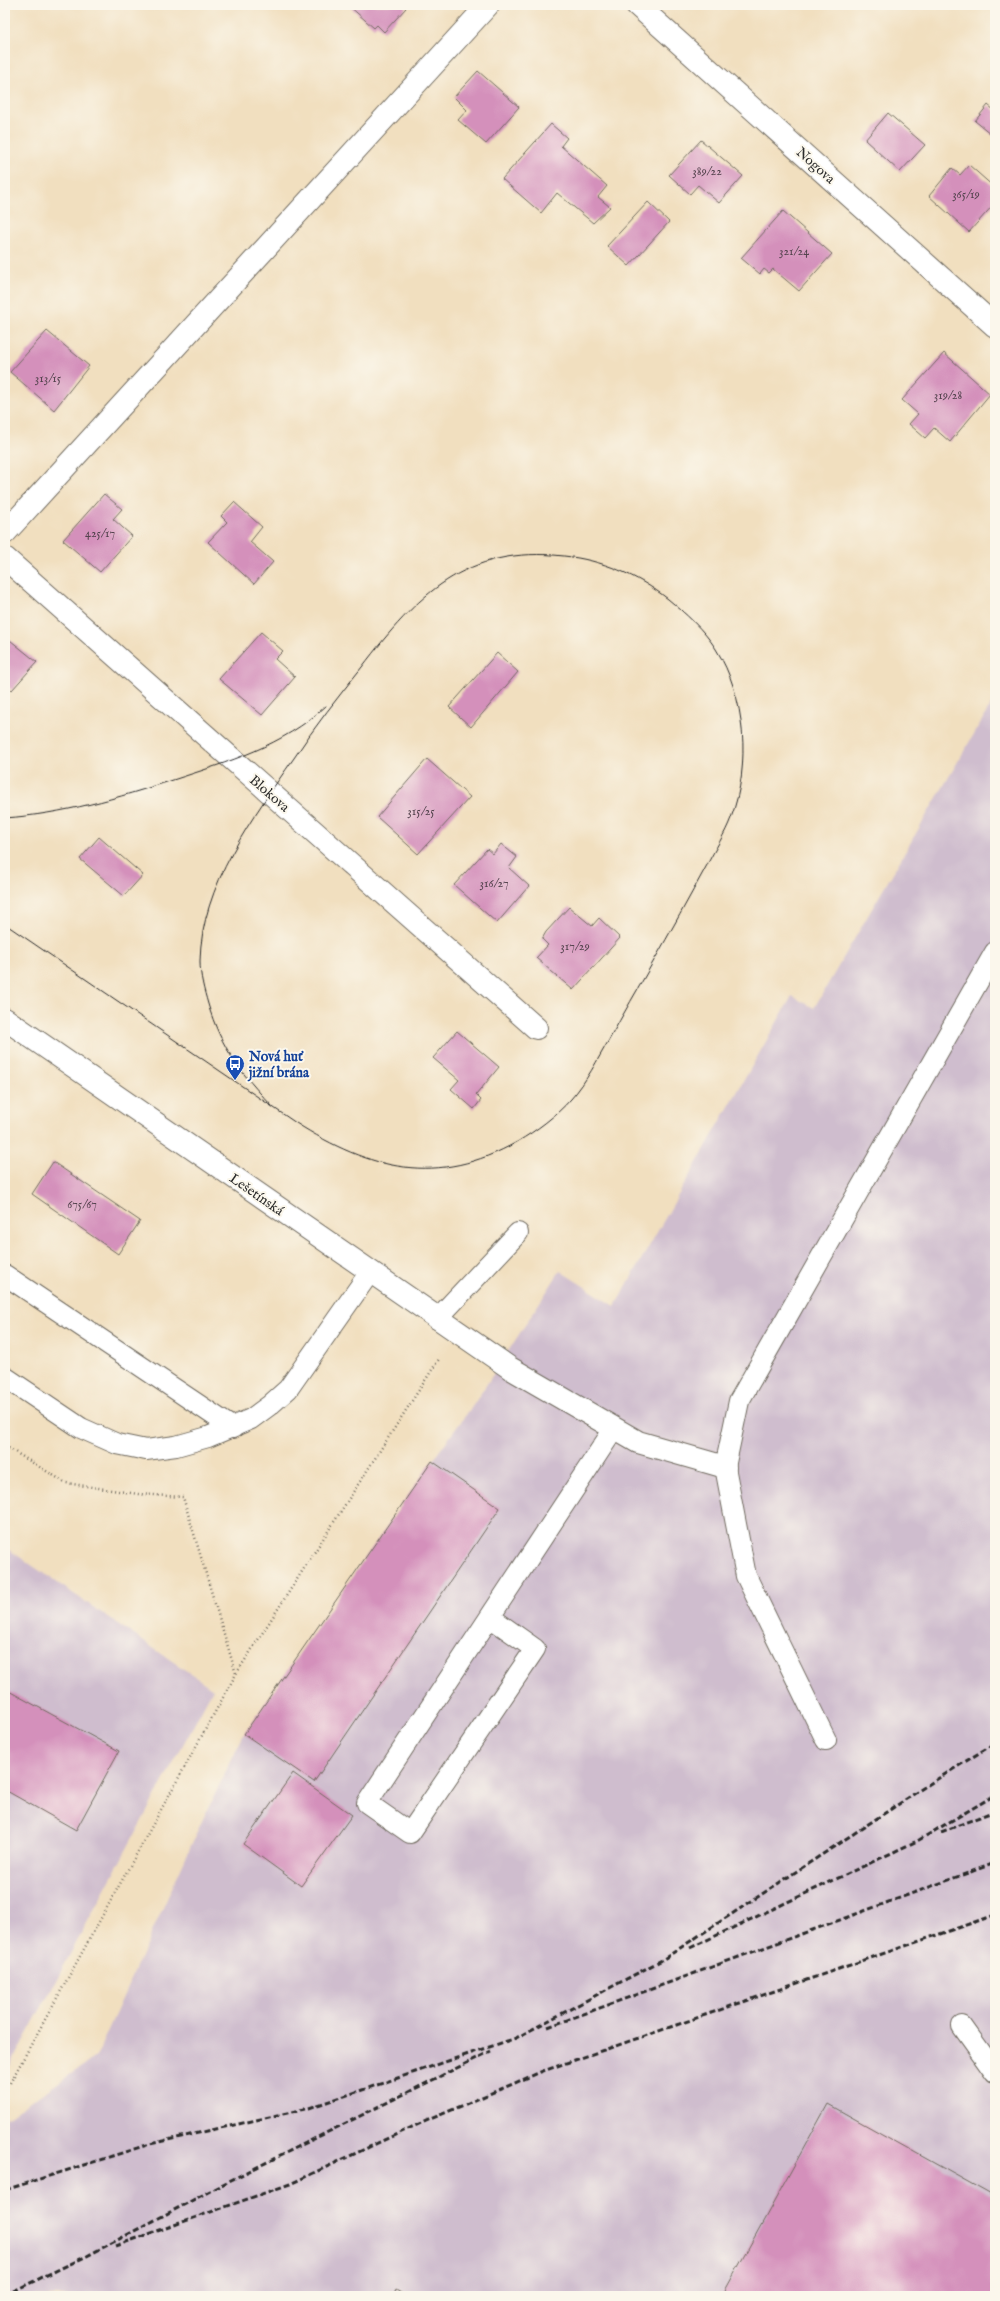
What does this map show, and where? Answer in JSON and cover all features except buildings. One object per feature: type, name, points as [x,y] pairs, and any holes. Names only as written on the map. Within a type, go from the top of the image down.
[{"type":"street","points":[[5,533],[488,5]]},
{"type":"street","name":"Nogova","points":[[637,5],[995,326]]},
{"type":"street","name":"Blokova","points":[[5,558],[536,1028]]},
{"type":"street","name":"Lešetínská","points":[[5,1019],[510,1368],[638,1442],[725,1467]]},
{"type":"lane","points":[[826,1740],[746,1576],[725,1467],[739,1401],[990,972],[995,952]]},
{"type":"lane","points":[[437,1319],[518,1233]]},
{"type":"lane","points":[[5,1377],[81,1428],[118,1444],[146,1450],[176,1446],[208,1437],[233,1428],[251,1419],[270,1406],[288,1389],[370,1272]]},
{"type":"lane","points":[[5,1275],[233,1428]]},
{"type":"lane","points":[[490,1617],[535,1649],[410,1833],[367,1803],[614,1429]]},
{"type":"lane","points":[[962,2026],[995,2072]]},
{"type":"path","points":[[10,2083],[236,1674],[456,1332]]},
{"type":"path","points":[[5,1446],[66,1483],[138,1494],[183,1497],[236,1674]]},
{"type":"shaded area","points":[[995,698],[995,2296],[5,2296],[5,2119],[96,2057],[202,1821],[244,1734],[432,1461],[474,1404],[560,1271],[615,1306],[792,996],[814,1008]]},
{"type":"shaded area","points":[[5,1547],[213,1689],[5,2075]]},
{"type":"tram line","points":[[5,924],[296,1123],[323,1139],[350,1152],[377,1162],[404,1167],[431,1168],[459,1165],[488,1156],[517,1142],[553,1117],[571,1099],[587,1078],[723,836],[731,818],[737,797],[743,754],[742,732],[734,688],[716,649],[706,635],[668,599],[656,590],[619,570],[578,558],[529,555],[499,559],[472,567],[447,580],[424,597],[382,641],[335,701],[310,734],[262,804],[232,854],[219,879],[209,906],[203,933],[200,961],[202,983],[213,1020],[233,1059],[272,1106]]},
{"type":"tram line","points":[[5,818],[48,813],[90,804],[132,793],[214,766],[254,751],[292,732],[326,706]]},
{"type":"railway","points":[[5,2190],[150,2144],[309,2108],[516,2038],[662,1960],[923,1788],[995,1743]]},
{"type":"railway","points":[[690,1948],[919,1840],[995,1795]]},
{"type":"railway","points":[[941,1832],[995,1811]]},
{"type":"railway","points":[[548,2027],[995,1863]]},
{"type":"railway","points":[[115,2246],[290,2184],[412,2127],[543,2071],[995,1915]]},
{"type":"railway","points":[[5,2295],[87,2256],[229,2181],[491,2051]]},
{"type":"place","name":"Nová huť jižní brána","points":[[235,1081]]}]
